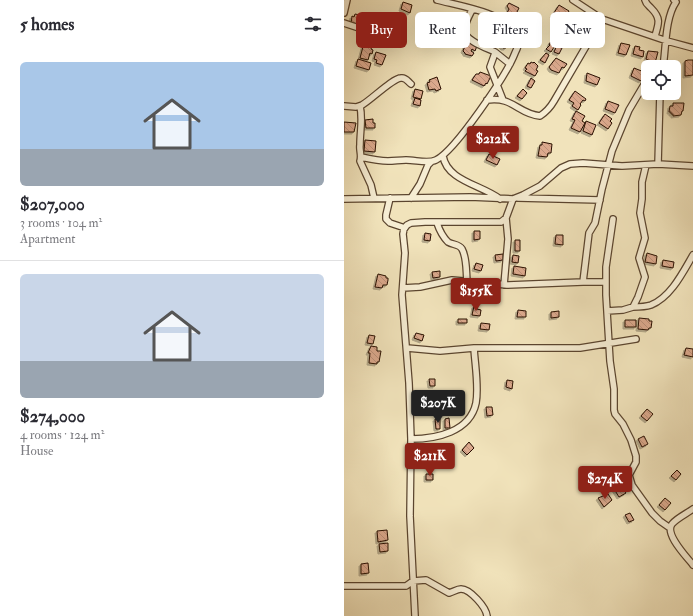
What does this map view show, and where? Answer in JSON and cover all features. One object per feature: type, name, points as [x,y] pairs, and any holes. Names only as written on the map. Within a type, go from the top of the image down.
[{"type":"street","points":[[344,13],[347,0]]},
{"type":"street","points":[[411,198],[420,184],[428,165],[442,156],[461,135],[487,100],[510,64],[518,44],[519,37],[507,23],[501,20],[437,0]]},
{"type":"street","points":[[573,0],[591,12]]},
{"type":"street","points":[[645,0],[646,4],[658,15],[659,23],[656,36]]},
{"type":"street","points":[[664,60],[670,11],[676,2],[674,0]]},
{"type":"street","points":[[472,10],[466,24],[465,34],[481,47],[495,52],[510,64]]},
{"type":"street","points":[[605,20],[667,41],[693,48]]},
{"type":"street","points":[[344,24],[356,28]]},
{"type":"street","points":[[487,100],[503,100],[536,116],[540,116],[547,111],[554,101],[585,48]]},
{"type":"street","points":[[495,52],[490,62],[490,67],[503,100]]},
{"type":"street","points":[[344,106],[360,106],[396,79],[404,78],[412,84]]},
{"type":"street","points":[[583,282],[590,233],[595,223],[612,151],[621,126],[641,90]]},
{"type":"street","points":[[658,164],[660,100]]},
{"type":"street","points":[[360,106],[362,122],[360,146],[361,164],[371,185],[374,198]]},
{"type":"street","points":[[442,156],[445,165],[453,174],[491,192],[500,199]]},
{"type":"street","points":[[361,157],[384,161],[404,160],[431,162]]},
{"type":"street","points":[[415,616],[410,516],[411,439],[407,348],[402,288],[405,253],[403,234],[405,228],[411,223],[501,222],[506,218],[515,199],[540,186],[561,168],[570,164],[658,164],[693,166]]},
{"type":"street","points":[[633,307],[645,278],[639,258],[644,238],[640,213],[642,184],[646,165]]},
{"type":"street","points":[[344,199],[470,197],[500,199],[600,200]]},
{"type":"street","points":[[390,198],[386,220],[390,223],[405,228]]},
{"type":"street","points":[[504,285],[508,239],[506,218]]},
{"type":"street","points":[[613,219],[606,268],[607,311],[611,370],[614,390],[614,410],[631,440],[636,456],[636,462],[629,472],[629,478],[632,485],[652,514],[670,528],[672,538],[693,565]]},
{"type":"street","points":[[438,222],[440,230],[448,242],[459,246],[462,250],[466,266],[467,280]]},
{"type":"street","points":[[607,311],[626,310],[633,307],[650,305],[669,291],[678,280],[693,254]]},
{"type":"street","points":[[402,288],[420,287],[452,280],[467,280],[504,285],[606,282]]},
{"type":"street","points":[[407,348],[440,351],[474,348],[573,348],[610,344],[622,340],[636,339]]},
{"type":"street","points":[[411,439],[428,438],[450,433],[462,426],[472,416],[477,394],[474,348]]},
{"type":"street","points":[[670,528],[674,522],[693,509]]},
{"type":"street","points":[[344,586],[406,586],[413,580],[426,580],[449,593],[457,590],[465,590],[482,605],[487,616]]},
{"type":"building","points":[[403,2],[412,5],[410,13],[401,9]]},
{"type":"building","points":[[509,3],[519,8],[517,12],[508,12],[509,9],[507,6]]},
{"type":"building","points":[[559,5],[569,11],[568,12],[555,12]]},
{"type":"building","points":[[356,14],[356,25],[351,24],[352,16],[354,17]]},
{"type":"building","points":[[470,42],[477,46],[475,51],[472,49],[471,51],[474,53],[472,56],[465,54],[463,51],[464,48],[470,48]]},
{"type":"building","points":[[621,43],[630,45],[626,55],[618,53]]},
{"type":"building","points":[[550,45],[550,48],[554,48],[551,52],[546,49]]},
{"type":"building","points":[[635,46],[640,47],[639,50],[644,51],[643,57],[633,54]]},
{"type":"building","points":[[363,48],[371,48],[373,50],[372,54],[370,53],[368,60],[360,58]]},
{"type":"building","points":[[556,48],[562,48],[559,54],[554,52]]},
{"type":"building","points":[[648,51],[658,52],[656,60],[646,59]]},
{"type":"building","points":[[376,52],[386,55],[382,65],[376,63],[377,60],[374,59]]},
{"type":"building","points":[[546,53],[549,55],[545,63],[540,60]]},
{"type":"building","points":[[556,58],[567,64],[564,68],[562,67],[559,73],[551,70],[549,67]]},
{"type":"building","points":[[358,59],[371,63],[369,70],[356,66]]},
{"type":"building","points":[[693,60],[693,75],[685,76],[685,61]]},
{"type":"building","points":[[531,62],[534,62],[538,66],[536,70],[538,71],[535,76],[525,71],[528,63],[530,64]]},
{"type":"building","points":[[634,68],[641,71],[641,81],[631,76]]},
{"type":"building","points":[[480,72],[491,76],[487,84],[486,83],[484,86],[472,80],[476,74],[479,74]]},
{"type":"building","points":[[587,73],[600,78],[597,85],[586,81]]},
{"type":"building","points":[[437,77],[441,89],[436,91],[435,89],[429,90],[427,83],[430,82],[429,80]]},
{"type":"building","points":[[531,78],[535,81],[531,88],[527,86]]},
{"type":"building","points":[[415,89],[423,91],[421,99],[413,97]]},
{"type":"building","points":[[523,89],[527,93],[522,99],[517,96]]},
{"type":"building","points":[[575,91],[586,99],[580,104],[581,105],[578,110],[572,106],[574,103],[569,100]]},
{"type":"building","points":[[415,98],[421,100],[420,106],[413,104]]},
{"type":"building","points":[[608,101],[619,105],[615,113],[605,109]]},
{"type":"building","points":[[673,103],[684,103],[681,115],[673,116],[671,112],[669,112],[670,106],[673,106]]},
{"type":"building","points":[[576,111],[585,116],[582,121],[585,123],[580,132],[571,128],[575,120],[572,119]]},
{"type":"building","points":[[605,114],[612,119],[610,121],[612,123],[608,129],[599,123]]},
{"type":"building","points":[[373,119],[375,128],[366,128],[365,120]]},
{"type":"building","points":[[586,121],[596,125],[592,135],[583,131]]},
{"type":"building","points":[[344,122],[356,123],[354,132],[344,132]]},
{"type":"building","points":[[365,140],[376,141],[375,152],[364,151]]},
{"type":"building","points":[[542,142],[552,144],[551,153],[548,153],[547,157],[538,156]]},
{"type":"building","points":[[489,154],[500,159],[497,165],[486,160]]},
{"type":"building","points":[[474,231],[480,231],[480,239],[474,240]]},
{"type":"building","points":[[425,233],[431,234],[430,241],[424,240]]},
{"type":"building","points":[[556,235],[563,235],[563,245],[555,244]]},
{"type":"building","points":[[515,240],[520,240],[520,251],[515,251]]},
{"type":"building","points":[[647,253],[657,256],[656,264],[645,262]]},
{"type":"building","points":[[503,254],[503,260],[496,261],[495,255]]},
{"type":"building","points":[[513,255],[519,256],[518,263],[512,262]]},
{"type":"building","points":[[663,260],[674,262],[673,268],[662,266]]},
{"type":"building","points":[[476,263],[483,265],[481,271],[474,269]]},
{"type":"building","points":[[514,266],[526,268],[525,276],[513,274]]},
{"type":"building","points":[[440,271],[440,277],[433,278],[432,272]]},
{"type":"building","points":[[378,274],[388,278],[387,285],[383,285],[382,288],[375,287]]},
{"type":"building","points":[[474,306],[477,306],[477,309],[481,310],[480,316],[472,315]]},
{"type":"building","points":[[518,310],[526,311],[526,317],[517,317]]},
{"type":"building","points":[[559,311],[559,317],[551,318],[551,312]]},
{"type":"building","points":[[639,318],[649,319],[649,321],[652,321],[651,328],[648,330],[638,329]]},
{"type":"building","points":[[458,319],[467,319],[467,323],[458,323]]},
{"type":"building","points":[[625,320],[636,320],[636,327],[625,327]]},
{"type":"building","points":[[481,323],[490,324],[489,330],[480,329]]},
{"type":"building","points":[[416,333],[424,335],[422,341],[414,338]]},
{"type":"building","points":[[369,335],[375,336],[373,344],[367,343]]},
{"type":"building","points":[[371,346],[377,347],[377,351],[381,351],[379,362],[377,362],[377,364],[369,363],[370,353],[368,353]]},
{"type":"building","points":[[686,348],[693,349],[693,357],[684,355]]},
{"type":"building","points":[[429,379],[435,379],[435,386],[430,386]]},
{"type":"building","points":[[507,380],[513,381],[512,389],[506,387]]},
{"type":"building","points":[[438,397],[439,408],[429,408],[429,398]]},
{"type":"building","points":[[486,407],[492,407],[493,415],[487,416]]},
{"type":"building","points":[[647,409],[653,414],[647,421],[641,416]]},
{"type":"building","points":[[449,418],[450,428],[445,428],[445,419]]},
{"type":"building","points":[[435,419],[440,419],[440,429],[436,429]]},
{"type":"building","points":[[644,436],[648,444],[642,447],[638,439]]},
{"type":"building","points":[[469,442],[474,448],[467,455],[462,450]]},
{"type":"building","points":[[677,470],[681,474],[676,480],[671,476]]},
{"type":"building","points":[[426,474],[433,474],[433,480],[426,480]]},
{"type":"building","points":[[623,483],[626,493],[619,497],[614,489]]},
{"type":"building","points":[[608,494],[612,500],[604,507],[598,498]]},
{"type":"building","points":[[665,498],[671,503],[665,510],[659,505]]},
{"type":"building","points":[[630,513],[634,520],[629,522],[625,515]]},
{"type":"building","points":[[387,530],[388,540],[378,542],[377,531]]},
{"type":"building","points":[[388,543],[388,551],[380,552],[379,544]]},
{"type":"building","points":[[368,563],[369,573],[361,574],[361,564]]}]
